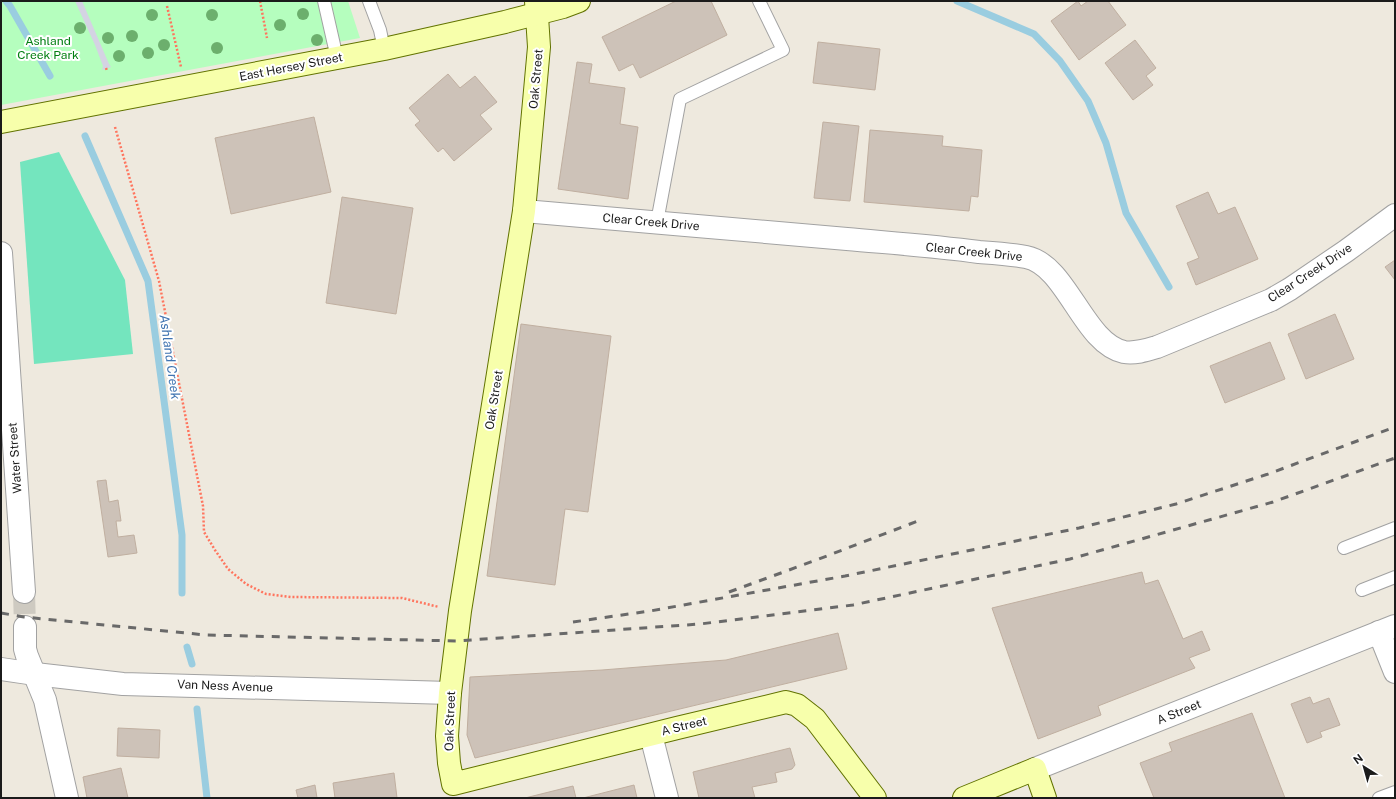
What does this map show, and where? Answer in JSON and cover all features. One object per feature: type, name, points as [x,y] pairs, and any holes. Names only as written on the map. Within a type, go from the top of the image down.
[{"type":"street","name":"East Hersey Street","points":[[1,122],[384,49],[537,8],[563,7],[578,1]]},
{"type":"street","name":"Oak Street","points":[[455,791],[449,762],[447,736],[450,693],[460,611],[524,211],[539,47],[537,8]]},
{"type":"street","name":"Clear Creek Drive","points":[[524,211],[952,248],[1027,257],[1040,262],[1050,270],[1101,338],[1114,348],[1125,352],[1139,352],[1157,347],[1271,300],[1346,251],[1395,215]]},
{"type":"street","name":"Water Street","points":[[1,253],[24,592]]},
{"type":"street","points":[[25,627],[25,649],[46,700],[67,798]]},
{"type":"street","points":[[1387,629],[1395,672]]},
{"type":"street","name":"A Street","points":[[964,798],[1387,629]]},
{"type":"street","name":"Van Ness Avenue","points":[[1,668],[35,674],[123,684],[450,693]]},
{"type":"street","name":"A Street","points":[[455,791],[651,735],[786,702],[797,705],[815,719],[876,798]]},
{"type":"street","points":[[651,735],[667,798]]},
{"type":"street","points":[[1035,769],[1045,798]]},
{"type":"lane","points":[[324,1],[338,58]]},
{"type":"lane","points":[[369,1],[380,30],[384,49]]},
{"type":"lane","points":[[657,222],[680,99],[783,50],[759,1]]},
{"type":"lane","points":[[1344,548],[1395,528]]},
{"type":"lane","points":[[1362,590],[1395,577]]},
{"type":"lane","points":[[1379,798],[1395,792]]},
{"type":"path","points":[[260,1],[267,38]]},
{"type":"path","points":[[167,6],[181,67]]},
{"type":"path","points":[[115,127],[159,281],[203,506],[204,532],[228,569],[246,584],[266,594],[291,597],[402,598],[460,611]]},
{"type":"green space","name":"Ashland Creek Park","points":[[1,1],[348,1],[360,38],[1,105]]},
{"type":"green space","points":[[59,152],[125,280],[133,354],[34,364],[20,162]]},
{"type":"shaded area","points":[[75,1],[82,1],[111,67],[102,70],[103,66],[95,45]]},
{"type":"building","points":[[676,1],[711,1],[727,35],[640,78],[633,64],[619,71],[602,37]]},
{"type":"building","points":[[1078,1],[1081,6],[1088,1],[1108,1],[1126,25],[1079,60],[1051,21]]},
{"type":"building","points":[[1135,40],[1156,68],[1146,76],[1153,85],[1133,100],[1105,63]]},
{"type":"building","points":[[818,42],[880,49],[875,90],[813,83]]},
{"type":"building","points":[[577,62],[592,64],[589,83],[625,88],[620,124],[638,127],[628,199],[558,189]]},
{"type":"building","points":[[448,74],[460,88],[475,76],[497,102],[480,115],[492,129],[454,161],[443,148],[438,152],[415,125],[420,121],[409,108]]},
{"type":"building","points":[[314,117],[331,192],[231,214],[215,138]]},
{"type":"building","points":[[823,122],[859,126],[850,201],[814,198]]},
{"type":"building","points":[[870,130],[943,136],[942,146],[982,150],[978,197],[971,196],[969,211],[864,202]]},
{"type":"building","points":[[1208,192],[1218,214],[1235,207],[1258,259],[1196,285],[1187,263],[1199,258],[1176,206]]},
{"type":"building","points":[[342,197],[413,208],[396,314],[326,303]]},
{"type":"building","points":[[1395,260],[1395,280],[1385,267]]},
{"type":"building","points":[[1335,314],[1354,359],[1306,379],[1288,334]]},
{"type":"building","points":[[521,324],[611,336],[588,512],[565,509],[555,585],[487,576]]},
{"type":"building","points":[[1270,342],[1285,379],[1225,403],[1210,366]]},
{"type":"building","points":[[106,480],[109,502],[118,500],[121,521],[116,521],[118,537],[134,535],[137,553],[108,557],[97,481]]},
{"type":"building","points":[[1142,572],[1145,584],[1158,580],[1183,639],[1202,631],[1210,650],[1189,658],[1195,668],[1098,706],[1101,715],[1038,739],[992,608]]},
{"type":"building","points":[[838,633],[847,669],[475,758],[467,735],[470,677],[602,670],[726,660]]},
{"type":"building","points":[[1310,697],[1313,704],[1329,698],[1340,725],[1320,732],[1322,737],[1307,743],[1291,704]]},
{"type":"building","points":[[1252,713],[1285,798],[1154,798],[1140,763],[1172,751],[1169,743]]},
{"type":"building","points":[[118,728],[160,730],[159,758],[117,756]]},
{"type":"building","points":[[790,748],[795,765],[792,769],[775,773],[777,782],[752,787],[755,798],[699,798],[693,772]]},
{"type":"building","points":[[121,768],[128,798],[87,798],[83,777]]},
{"type":"building","points":[[394,773],[397,798],[335,798],[333,783]]},
{"type":"building","points":[[315,785],[317,798],[298,798],[296,790]]},
{"type":"building","points":[[634,785],[637,798],[583,798]]},
{"type":"building","points":[[573,786],[576,798],[525,798]]},
{"type":"waterway","name":"Ashland Creek","points":[[6,1],[50,76]]},
{"type":"waterway","points":[[957,1],[1034,34],[1060,61],[1088,101],[1106,143],[1126,213],[1169,287]]},
{"type":"waterway","name":"Ashland Creek","points":[[85,136],[148,281],[182,535],[182,593]]},
{"type":"waterway","name":"Ashland Creek","points":[[187,647],[192,664]]},
{"type":"waterway","name":"Ashland Creek","points":[[197,709],[207,798]]},
{"type":"tunnel","points":[[24,592],[25,627]]},
{"type":"railway","points":[[573,622],[650,611],[845,576],[1079,528],[1176,504],[1268,474],[1395,427]]},
{"type":"railway","points":[[1,613],[24,617],[206,635],[456,641],[700,624],[853,605],[1070,559],[1273,502],[1395,458]]},
{"type":"railway","points":[[729,592],[923,519]]}]
